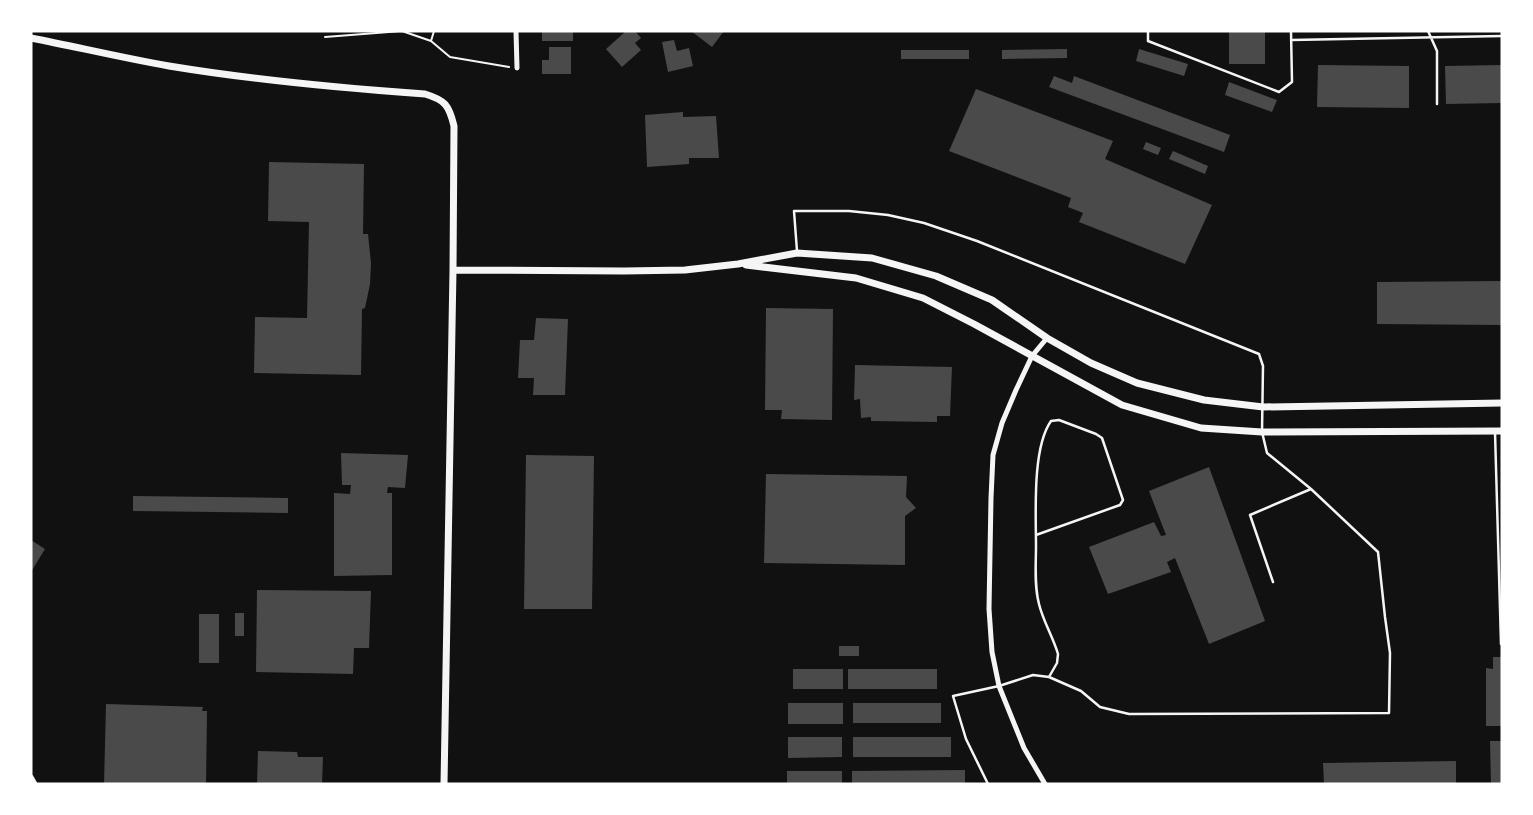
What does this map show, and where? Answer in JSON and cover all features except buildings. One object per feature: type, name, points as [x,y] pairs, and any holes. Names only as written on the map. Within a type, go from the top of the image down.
[{"type":"street","points":[[516,31],[517,68]]},
{"type":"street","points":[[31,38],[167,66],[319,86],[425,94],[439,98],[448,107],[454,126],[444,784]]},
{"type":"street","points":[[453,270],[685,270],[738,264],[797,253],[872,258],[936,276],[992,300],[1047,338],[1091,362],[1137,383],[1204,400],[1263,407],[1502,403]]},
{"type":"street","points":[[738,264],[856,278],[923,298],[1122,405],[1201,428],[1262,432],[1498,431]]},
{"type":"street","points":[[1046,784],[1024,748],[1000,686],[992,652],[989,609],[993,456],[1002,423],[1016,390],[1032,356],[1047,338]]},
{"type":"street","points":[[31,778],[35,784]]},
{"type":"lane","points":[[1148,31],[1148,40],[1279,92],[1292,82],[1291,31]]},
{"type":"lane","points":[[1428,31],[1437,51],[1437,104]]},
{"type":"lane","points":[[1291,40],[1502,36]]},
{"type":"lane","points":[[797,253],[794,211],[849,211],[888,215],[924,223],[977,241],[1259,354],[1263,366],[1262,432],[1267,453],[1311,489],[1378,552],[1390,652],[1389,713],[1129,714],[1100,707],[1080,691],[1049,676],[1033,675],[1000,686],[953,696],[966,739],[988,784]]},
{"type":"lane","points":[[1036,535],[1120,505],[1123,500],[1102,438],[1096,434],[1059,420],[1051,421],[1045,429],[1038,467],[1036,535],[1036,590],[1039,605],[1058,654],[1057,662],[1049,676]]},
{"type":"lane","points":[[1498,431],[1502,644]]},
{"type":"lane","points":[[1273,582],[1250,515],[1311,489]]},
{"type":"path","points":[[325,37],[402,31],[431,41],[450,57],[517,68]]},
{"type":"path","points":[[431,41],[434,31]]}]
